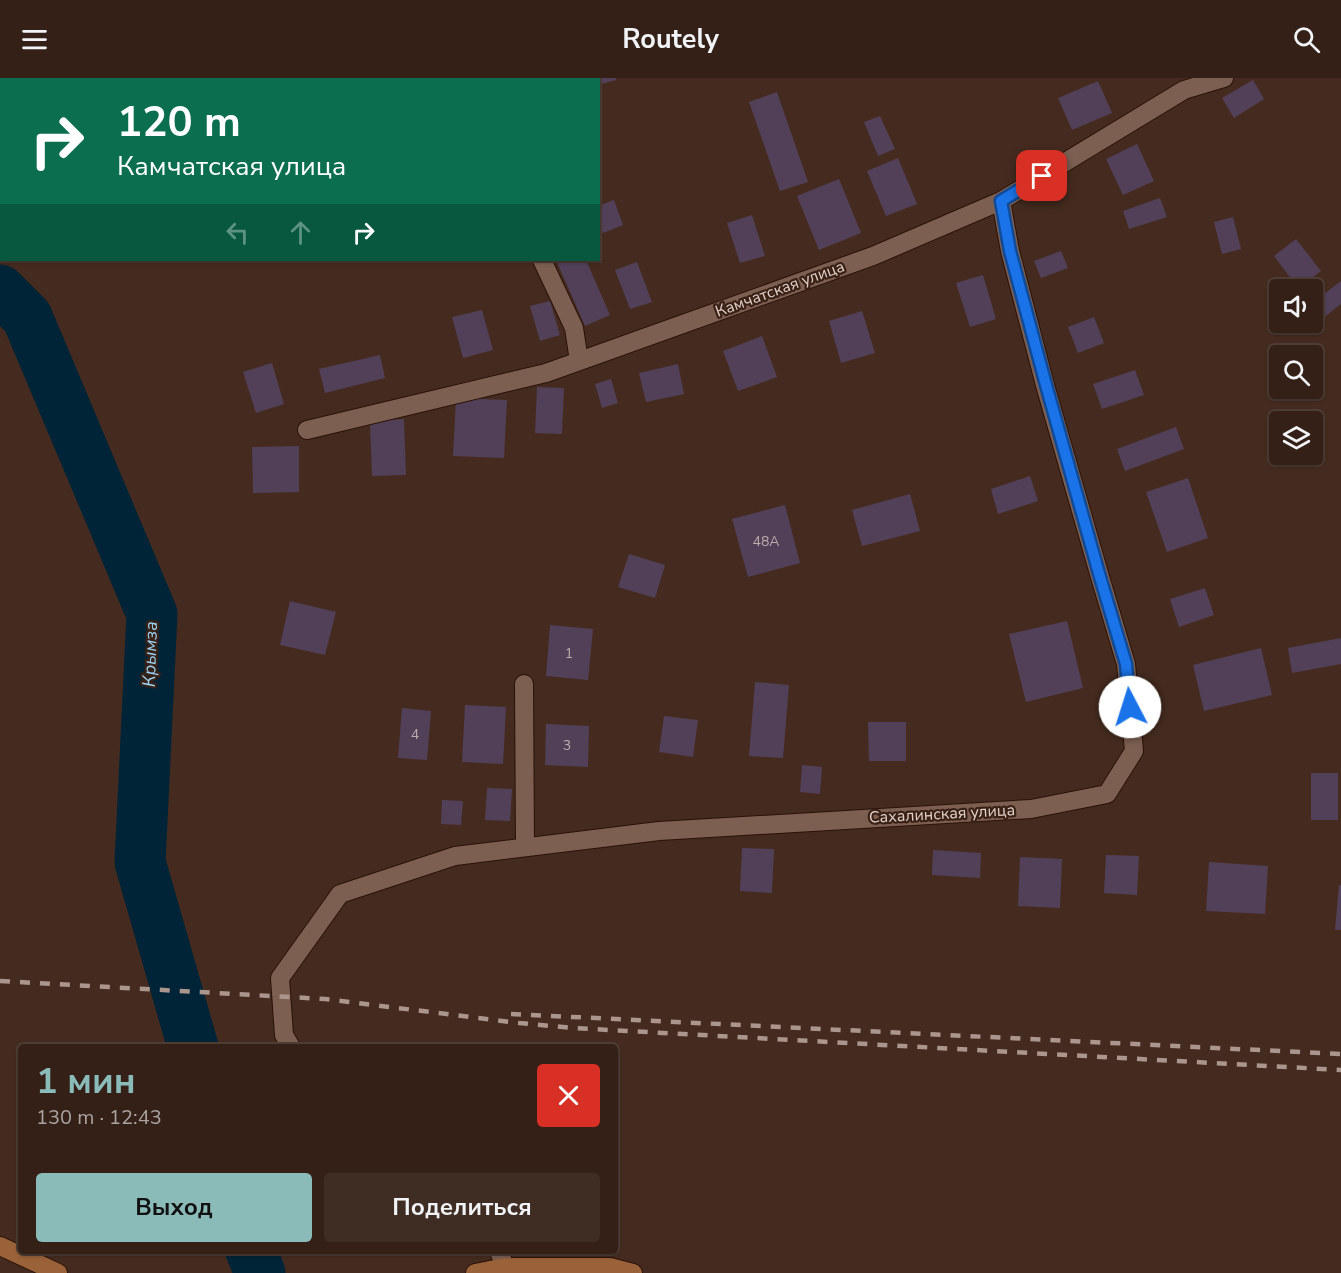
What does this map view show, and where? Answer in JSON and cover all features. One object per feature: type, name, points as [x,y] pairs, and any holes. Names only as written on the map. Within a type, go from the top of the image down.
[{"type":"street","name":"Камчатская улица","points":[[307,430],[546,373],[873,256],[1001,201],[1181,84],[1224,78]]},
{"type":"street","name":"Сахалинская улица","points":[[289,1044],[284,1035],[280,978],[340,894],[455,856],[660,831],[1030,809],[1107,794],[1134,751],[1126,664],[1046,385],[1010,251],[1001,201]]},
{"type":"street","points":[[542,261],[574,328],[579,361]]},
{"type":"street","points":[[524,684],[525,847]]},
{"type":"street","points":[[0,1246],[58,1273]]},
{"type":"street","points":[[475,1273],[502,1259],[610,1267],[633,1273]]},
{"type":"building","points":[[600,78],[616,78],[616,80],[600,84]]},
{"type":"building","points":[[1253,80],[1264,99],[1234,118],[1222,98]]},
{"type":"building","points":[[1098,81],[1112,113],[1072,130],[1058,98]]},
{"type":"building","points":[[777,92],[808,182],[780,191],[749,102]]},
{"type":"building","points":[[880,116],[895,149],[878,156],[864,122]]},
{"type":"building","points":[[1137,144],[1154,181],[1123,195],[1106,159]]},
{"type":"building","points":[[898,158],[917,204],[886,216],[867,171]]},
{"type":"building","points":[[839,179],[861,233],[819,250],[797,196]]},
{"type":"building","points":[[1160,198],[1167,217],[1129,229],[1123,211]]},
{"type":"building","points":[[614,200],[623,225],[600,234],[600,205]]},
{"type":"building","points":[[752,215],[765,256],[740,263],[727,223]]},
{"type":"building","points":[[1233,217],[1241,249],[1222,254],[1214,222]]},
{"type":"building","points":[[1296,239],[1321,271],[1310,279],[1291,279],[1274,256]]},
{"type":"building","points":[[1061,251],[1068,268],[1041,278],[1034,261]]},
{"type":"building","points":[[556,261],[586,261],[610,315],[585,326]]},
{"type":"building","points":[[637,262],[652,302],[630,309],[615,270]]},
{"type":"building","points":[[983,275],[996,319],[970,327],[956,283]]},
{"type":"building","points":[[1341,281],[1341,304],[1323,318],[1323,295]]},
{"type":"building","points":[[550,301],[560,335],[540,341],[530,306]]},
{"type":"building","points":[[482,310],[493,350],[463,358],[452,317]]},
{"type":"building","points":[[862,311],[875,353],[841,363],[829,321]]},
{"type":"building","points":[[1094,317],[1104,343],[1078,353],[1068,327]]},
{"type":"building","points":[[762,336],[777,377],[738,391],[723,351]]},
{"type":"building","points":[[380,355],[385,378],[325,393],[319,369]]},
{"type":"building","points":[[272,363],[284,404],[256,413],[243,372]]},
{"type":"building","points":[[678,364],[684,394],[646,402],[639,373]]},
{"type":"building","points":[[1135,370],[1144,395],[1102,409],[1093,384]]},
{"type":"building","points":[[611,379],[618,403],[602,408],[595,384]]},
{"type":"building","points":[[537,387],[564,388],[562,434],[535,433]]},
{"type":"building","points":[[456,398],[507,400],[504,458],[453,456]]},
{"type":"building","points":[[404,419],[406,475],[372,476],[370,421]]},
{"type":"building","points":[[1176,427],[1184,449],[1125,471],[1117,449]]},
{"type":"building","points":[[299,446],[299,492],[253,493],[252,447]]},
{"type":"building","points":[[1030,476],[1038,501],[998,514],[991,489]]},
{"type":"building","points":[[1188,478],[1208,538],[1167,552],[1146,492]]},
{"type":"building","points":[[910,494],[920,531],[862,546],[852,510]]},
{"type":"building","points":[[785,505],[800,563],[748,577],[732,519]]},
{"type":"building","points":[[629,554],[665,565],[655,598],[618,587]]},
{"type":"building","points":[[1205,588],[1214,615],[1179,627],[1170,599]]},
{"type":"building","points":[[290,601],[336,612],[325,655],[280,645]]},
{"type":"building","points":[[1067,621],[1083,688],[1026,702],[1009,634]]},
{"type":"building","points":[[550,625],[593,629],[588,680],[546,676]]},
{"type":"building","points":[[1341,638],[1341,664],[1292,673],[1288,648]]},
{"type":"building","points":[[1261,648],[1272,695],[1204,711],[1193,665]]},
{"type":"building","points":[[755,682],[789,685],[783,758],[749,756]]},
{"type":"building","points":[[465,705],[506,707],[503,764],[462,762]]},
{"type":"building","points":[[402,708],[431,711],[427,760],[398,758]]},
{"type":"building","points":[[664,716],[698,720],[693,757],[659,752]]},
{"type":"building","points":[[868,722],[906,722],[906,761],[869,761]]},
{"type":"building","points":[[546,724],[589,726],[588,767],[545,765]]},
{"type":"building","points":[[802,765],[822,767],[820,794],[800,792]]},
{"type":"building","points":[[1311,773],[1338,773],[1338,820],[1311,820]]},
{"type":"building","points":[[487,788],[512,789],[510,821],[485,820]]},
{"type":"building","points":[[442,800],[463,801],[461,825],[441,824]]},
{"type":"building","points":[[742,848],[774,849],[772,893],[740,891]]},
{"type":"building","points":[[933,850],[981,853],[980,878],[932,875]]},
{"type":"building","points":[[1106,855],[1139,856],[1137,895],[1104,893]]},
{"type":"building","points":[[1020,857],[1062,859],[1060,908],[1018,906]]},
{"type":"building","points":[[1209,862],[1268,866],[1265,914],[1206,911]]},
{"type":"building","points":[[1339,885],[1341,885],[1341,930],[1335,930]]},
{"type":"waterway","name":"Крымза","points":[[0,290],[27,317],[152,614],[140,862],[192,1044]]},
{"type":"waterway","name":"Крымза","points":[[252,1254],[260,1273]]},
{"type":"railway","points":[[0,981],[325,999],[573,1028],[1341,1070]]},
{"type":"railway","points":[[511,1014],[1341,1054]]},
{"type":"route","points":[[1042,176],[1001,201],[1010,251],[1046,385],[1126,664],[1130,707]]}]
